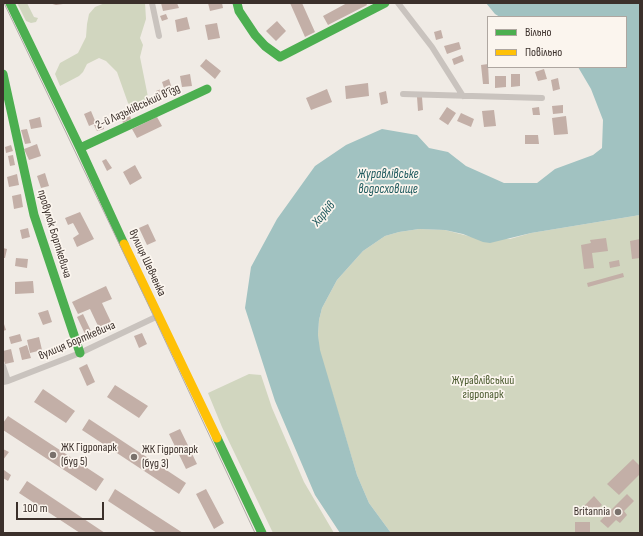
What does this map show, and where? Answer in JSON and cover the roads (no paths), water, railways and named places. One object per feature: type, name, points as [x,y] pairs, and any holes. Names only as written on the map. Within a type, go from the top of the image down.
[{"type":"street","name":"вулиця Шевченка","points":[[10,3],[262,533]]},
{"type":"street","points":[[152,3],[159,36]]},
{"type":"street","points":[[237,3],[239,11],[255,35],[265,46],[280,56],[385,3]]},
{"type":"street","points":[[398,3],[432,47],[463,96]]},
{"type":"street","name":"провулок Борткевича","points":[[3,74],[34,215],[80,353]]},
{"type":"street","name":"2-й Лазьківський в’їзд","points":[[80,148],[207,89]]},
{"type":"street","points":[[403,94],[542,98]]},
{"type":"street","name":"вулиця Борткевича","points":[[5,381],[80,353],[158,316]]},
{"type":"street","points":[[3,366],[5,381]]},
{"type":"water","name":"Журавлівське водосховище","points":[[486,3],[640,3],[640,215],[531,233],[490,243],[445,230],[419,229],[385,236],[363,251],[337,280],[322,308],[319,320],[318,335],[320,350],[357,475],[369,503],[391,533],[340,533],[315,495],[275,401],[245,308],[251,267],[277,219],[315,166],[346,145],[382,129],[417,135],[429,148],[448,152],[466,166],[504,183],[537,183],[555,169],[593,155],[602,148],[603,120],[591,89],[579,68],[627,68],[627,16],[498,16]]},
{"type":"tram line","points":[[4,3],[147,302],[255,533]]},
{"type":"place","name":"ЖК Гідропарк (буд 5)","points":[[53,455]]},
{"type":"place","name":"ЖК Гідропарк (буд 3)","points":[[134,457]]},
{"type":"place","name":"Britannia","points":[[618,512]]},
{"type":"water label","name":"Харків","points":[[324,214]]},
{"type":"park label","name":"Журавлівський гідропарк","points":[[483,388]]}]
